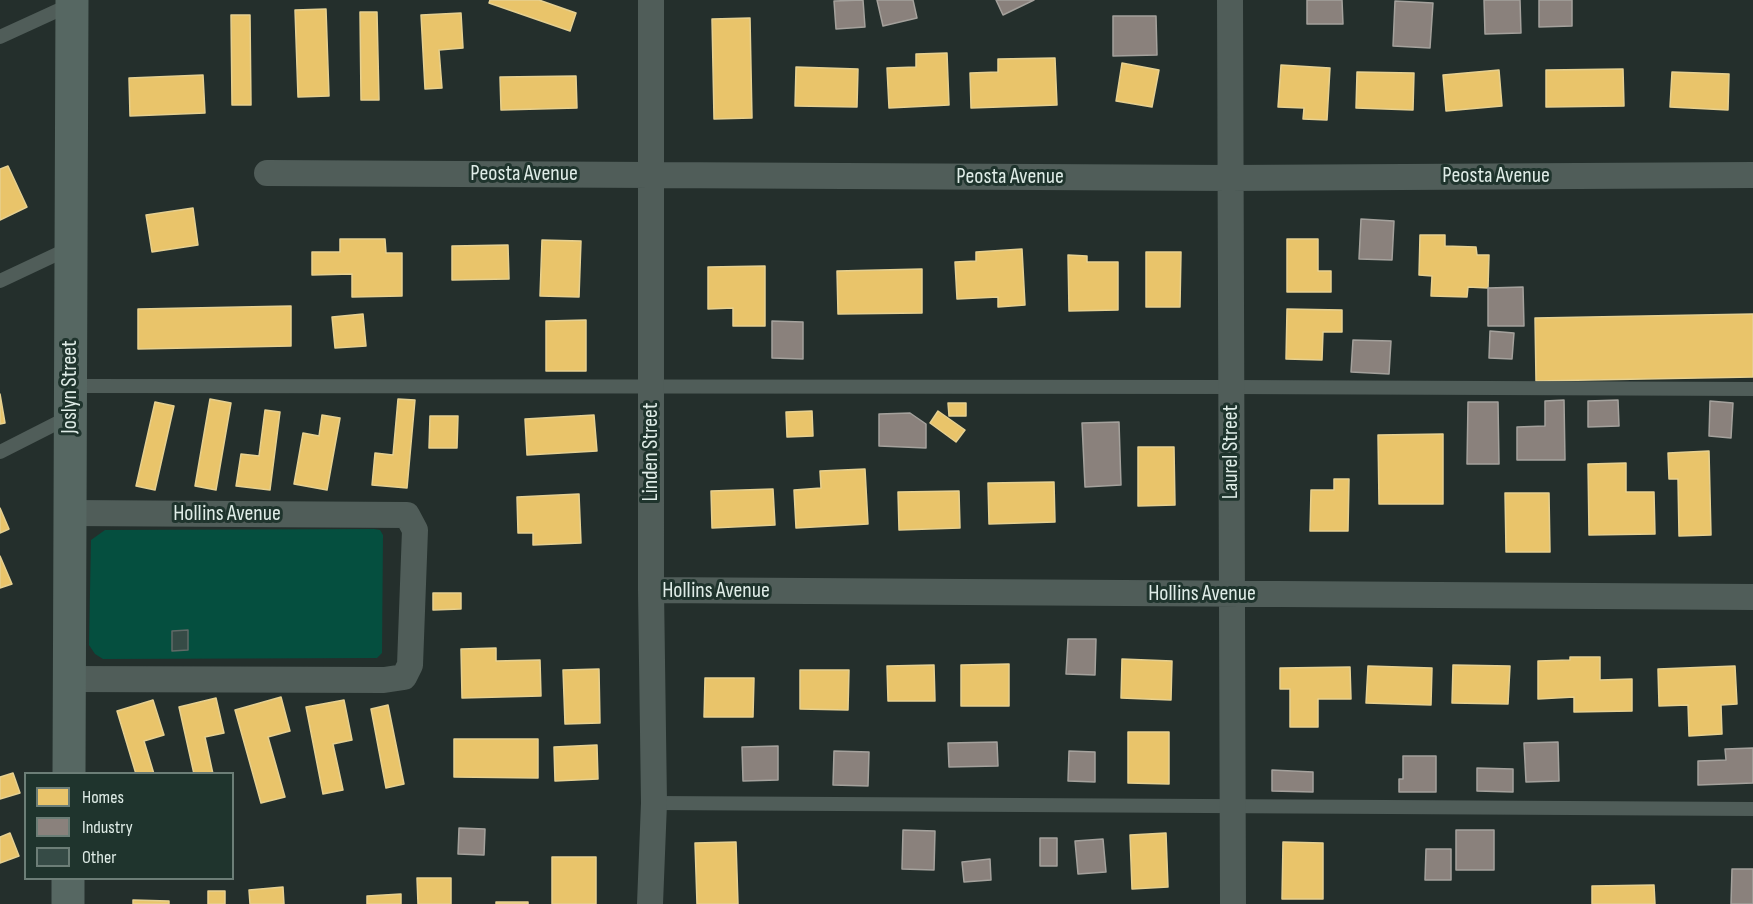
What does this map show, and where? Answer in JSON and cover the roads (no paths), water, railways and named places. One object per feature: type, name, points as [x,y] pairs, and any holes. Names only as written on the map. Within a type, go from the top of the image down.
[{"type":"street","name":"Linden Street","points":[[650,904],[654,803],[651,590],[651,0]]},
{"type":"street","name":"Laurel Street","points":[[1230,0],[1233,904]]},
{"type":"street","name":"Joslyn Street","points":[[69,772],[72,2]]},
{"type":"street","name":"Peosta Avenue","points":[[267,173],[1229,178],[1753,175]]},
{"type":"street","name":"Hollins Avenue","points":[[70,513],[407,515],[415,530],[410,665],[404,677],[384,680],[70,679]]},
{"type":"street","name":"Hollins Avenue","points":[[651,590],[1753,597]]},
{"type":"street","points":[[68,880],[68,904]]},
{"type":"lane","points":[[0,37],[72,2]]},
{"type":"lane","points":[[0,281],[70,248]]},
{"type":"lane","points":[[0,452],[70,401],[651,387],[1753,389]]},
{"type":"lane","points":[[654,803],[1753,809]]}]
